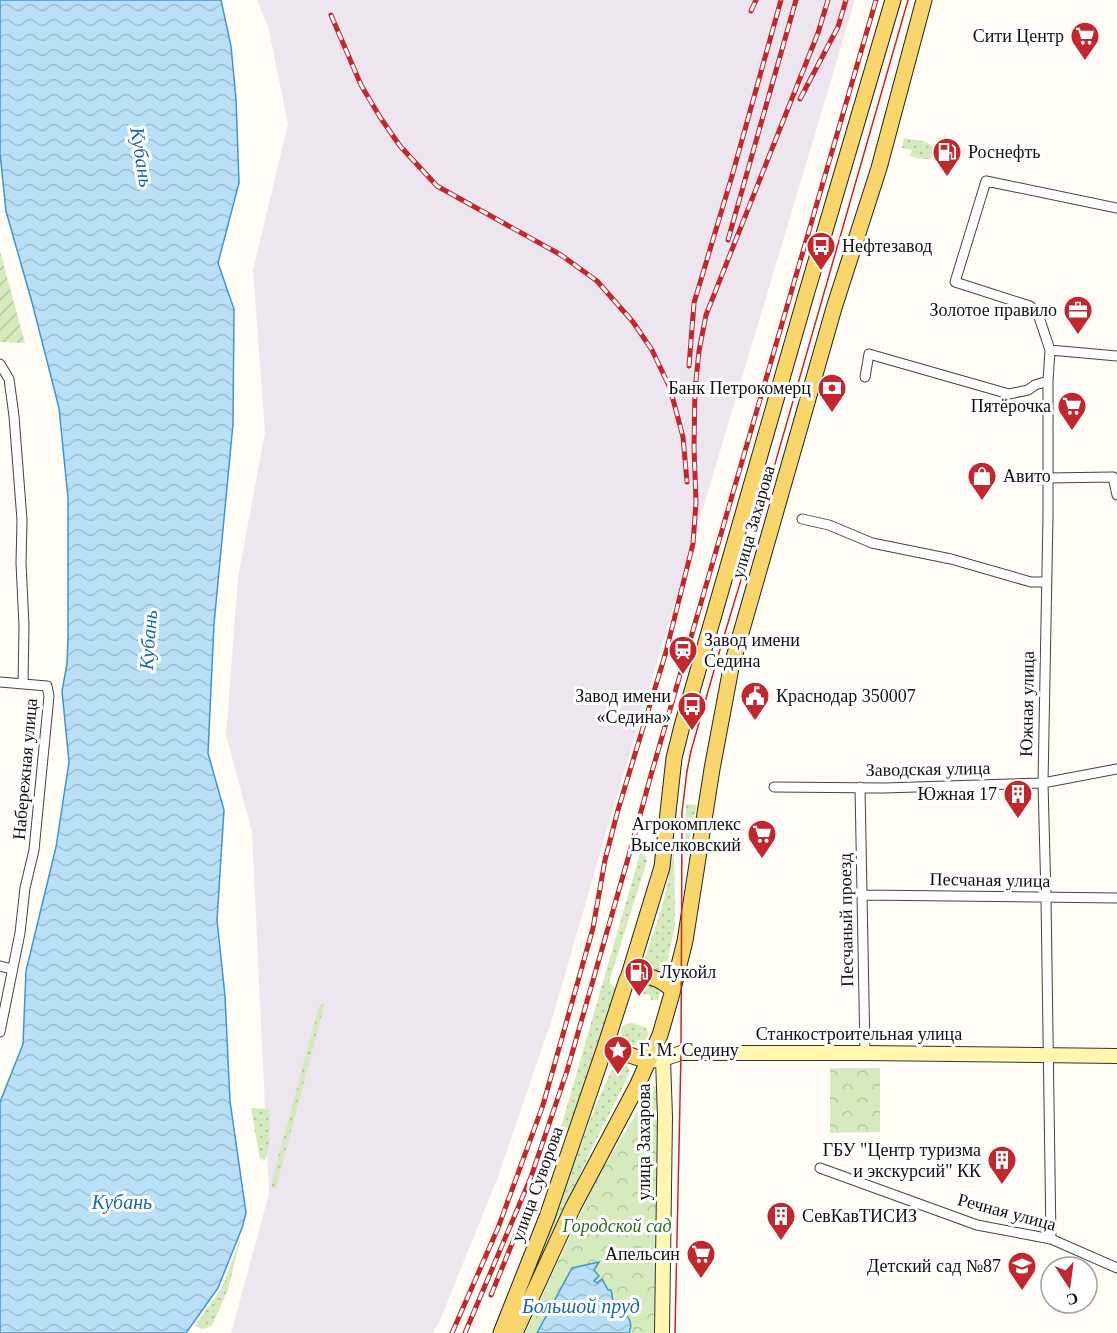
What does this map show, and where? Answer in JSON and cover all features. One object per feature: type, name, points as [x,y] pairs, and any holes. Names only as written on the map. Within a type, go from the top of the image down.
[{"type":"main road","name":"улица Захарова","points":[[605,1047],[662,867],[673,768],[682,726],[892,0]]},
{"type":"main road","name":"улица Захарова","points":[[655,1060],[685,941],[712,769],[731,668],[834,308],[879,168],[924,0]]},
{"type":"main road","points":[[629,975],[656,978],[672,990]]},
{"type":"main road","name":"Станкостроительная улица","points":[[605,1047],[655,1060]]},
{"type":"main road","name":"улица Суворова","points":[[501,1333],[547,1217],[605,1047]]},
{"type":"main road","name":"улица Суворова","points":[[515,1333],[573,1207],[638,1086],[655,1060]]},
{"type":"street","points":[[1117,208],[986,181],[955,282],[1030,306],[1038,314],[1050,350],[1117,356]]},
{"type":"street","name":"Южная улица","points":[[1050,350],[1043,783],[1051,1239]]},
{"type":"street","points":[[865,377],[869,354],[1010,394],[1028,390],[1048,381]]},
{"type":"street","name":"Набережная улица","points":[[0,364],[9,379],[22,520],[23,684],[47,686],[49,696],[34,850],[25,888],[20,933],[0,1032]]},
{"type":"street","points":[[1048,478],[1113,477],[1117,495]]},
{"type":"street","points":[[802,519],[829,525],[872,543],[951,560],[1031,582],[1046,582]]},
{"type":"street","points":[[0,682],[23,684]]},
{"type":"street","name":"Заводская улица","points":[[774,787],[1043,783],[1117,769]]},
{"type":"street","name":"Песчаный проезд","points":[[860,787],[865,1053]]},
{"type":"street","name":"Песчаная улица","points":[[862,895],[1117,898]]},
{"type":"street","points":[[0,966],[12,969]]},
{"type":"street","name":"Станкостроительная улица","points":[[655,1060],[681,1053],[1117,1056]]},
{"type":"street","name":"улица Захарова","points":[[655,1060],[665,1117],[662,1333]]},
{"type":"street","name":"Речная улица","points":[[820,1168],[977,1225],[1051,1239],[1117,1268]]},
{"type":"shaded area","points":[[257,0],[855,0],[553,1016],[498,1177],[433,1333],[231,1333],[269,1194],[252,832],[226,735],[238,578],[265,432],[253,270],[288,124],[268,26]]},
{"type":"green space","points":[[904,138],[926,142],[939,150],[938,154],[928,159],[910,156],[912,150],[902,148]]},
{"type":"green space","points":[[0,251],[25,343],[0,342]]},
{"type":"green space","points":[[686,804],[697,805],[685,862]]},
{"type":"green space","points":[[642,847],[647,861],[609,982],[617,991],[569,1129],[561,1127]]},
{"type":"green space","points":[[674,850],[675,924],[665,974],[642,967],[663,904]]},
{"type":"green space","points":[[638,983],[661,988],[658,1000],[651,1000],[650,995],[637,994],[635,988]]},
{"type":"green space","points":[[325,1002],[276,1188],[272,1188],[272,1180],[319,1007]]},
{"type":"green space","points":[[632,1023],[645,1027],[649,1033],[645,1040],[635,1046],[625,1043],[621,1032],[623,1025]]},
{"type":"green space","points":[[620,1061],[627,1064],[630,1072],[628,1077],[589,1154],[536,1270],[533,1269],[600,1095],[615,1063]]},
{"type":"green space","points":[[830,1068],[880,1068],[880,1132],[830,1133]]},
{"type":"green space","name":"Городской сад","points":[[654,1085],[659,1089],[656,1333],[629,1333],[624,1311],[614,1301],[611,1290],[608,1291],[605,1283],[597,1284],[594,1279],[598,1263],[572,1268],[537,1333],[525,1333],[597,1178]]},
{"type":"green space","points":[[251,1108],[270,1109],[269,1147],[265,1160],[260,1159]]},
{"type":"green space","points":[[241,1237],[228,1289],[212,1326],[203,1329],[195,1326],[223,1286]]},
{"type":"water","name":"Кубань","points":[[0,0],[221,0],[231,46],[236,99],[239,183],[218,263],[234,309],[233,424],[214,624],[208,753],[224,810],[217,920],[225,996],[230,1101],[246,1213],[218,1288],[186,1333],[0,1333],[0,1102],[23,1044],[26,971],[56,847],[69,762],[62,691],[67,664],[68,638],[68,498],[59,408],[6,211],[0,153]]},
{"type":"water","name":"Большой пруд","points":[[599,1262],[594,1270],[599,1276],[594,1281],[597,1283],[602,1279],[608,1290],[611,1290],[613,1300],[629,1318],[631,1327],[629,1333],[537,1333],[572,1268]]},
{"type":"tram line","points":[[675,1333],[681,1053],[682,812],[687,771],[908,0]]},
{"type":"railway","points":[[751,11],[756,0]]},
{"type":"railway","points":[[689,366],[694,303],[781,0]]},
{"type":"railway","points":[[728,240],[796,0]]},
{"type":"railway","points":[[452,1333],[498,1228],[543,1105],[593,928],[605,860],[618,810],[666,652],[693,544],[696,502],[695,390],[706,315],[818,33],[828,0]]},
{"type":"railway","points":[[800,99],[838,27],[846,0]]},
{"type":"railway","points":[[465,1333],[531,1177],[567,1071],[876,0]]},
{"type":"railway","points":[[331,15],[361,85],[380,117],[400,146],[437,186],[561,255],[597,281],[633,322],[652,350],[670,388],[683,437],[687,482]]},
{"type":"railway","points":[[491,1295],[516,1234]]},
{"type":"place","name":"Сити Центр","points":[[1085,62]]},
{"type":"place","name":"Роснефть","points":[[947,178]]},
{"type":"place","name":"Нефтезавод","points":[[821,272]]},
{"type":"place","name":"Золотое правило","points":[[1078,336]]},
{"type":"place","name":"Банк Петрокомерц","points":[[832,414]]},
{"type":"place","name":"Пятёрочка","points":[[1072,432]]},
{"type":"place","name":"Авито","points":[[982,502]]},
{"type":"place","name":"Завод имени Седина","points":[[683,676]]},
{"type":"place","name":"Краснодар 350007","points":[[755,722]]},
{"type":"place","name":"Завод имени «Седина»","points":[[692,732]]},
{"type":"place","name":"Южная 17","points":[[1018,820]]},
{"type":"place","name":"Агрокомплекс Выселковский","points":[[762,860]]},
{"type":"place","name":"Лукойл","points":[[639,998]]},
{"type":"place","name":"Г. М. Седину","points":[[618,1076]]},
{"type":"place","name":"ГБУ \"Центр туризма и экскурсий\" КК","points":[[1002,1186]]},
{"type":"place","name":"СевКавТИСИЗ","points":[[781,1242]]},
{"type":"place","name":"Апельсин","points":[[701,1280]]},
{"type":"place","name":"Детский сад №87","points":[[1022,1292]]}]
